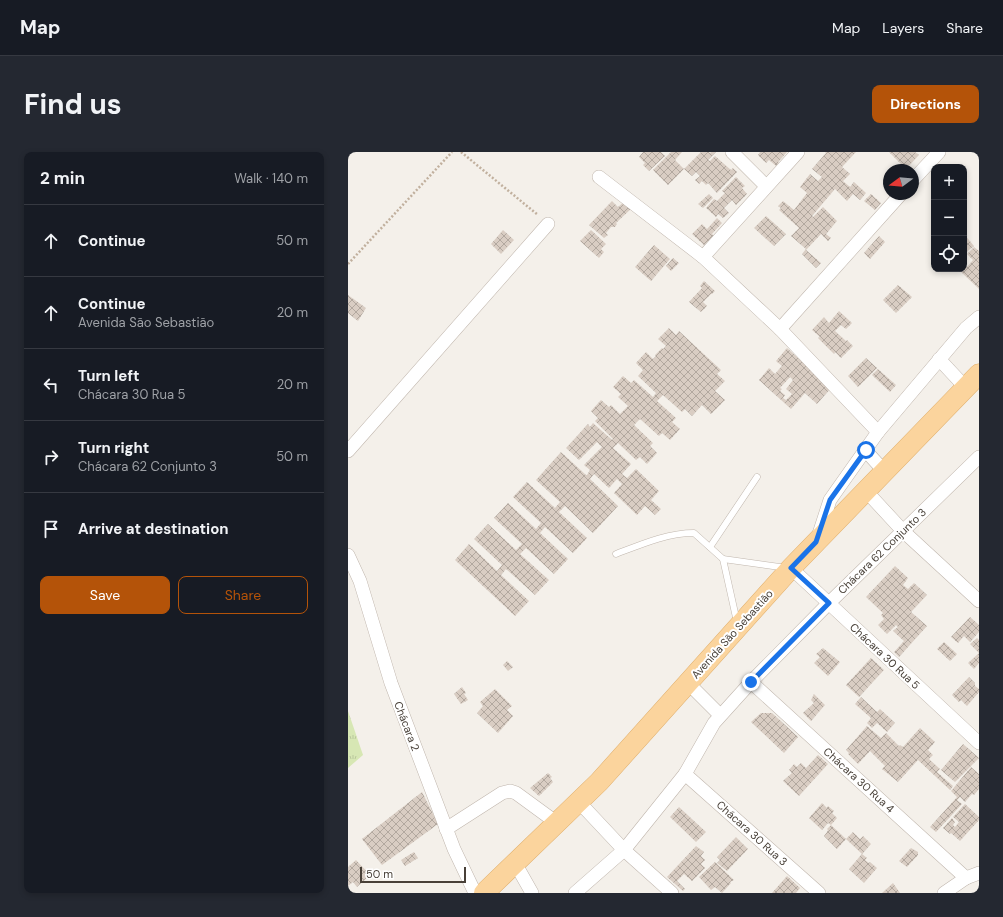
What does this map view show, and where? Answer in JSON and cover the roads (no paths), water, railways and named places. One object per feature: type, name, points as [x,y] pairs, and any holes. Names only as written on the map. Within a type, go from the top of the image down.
[{"type":"main road","name":"Avenida São Sebastião","points":[[484,893],[599,782],[791,568],[972,381]]},
{"type":"street","points":[[732,152],[766,186]]},
{"type":"street","points":[[703,257],[798,152]]},
{"type":"street","points":[[919,174],[939,152]]},
{"type":"street","points":[[599,177],[703,257],[780,329],[878,432]]},
{"type":"street","points":[[780,329],[896,200]]},
{"type":"street","points":[[348,451],[548,224]]},
{"type":"street","points":[[816,542],[830,500],[878,432],[966,328],[979,317]]},
{"type":"street","points":[[940,359],[972,381]]},
{"type":"street","points":[[866,450],[885,472]]},
{"type":"street","name":"Chácara 62 Conjunto 3","points":[[575,893],[624,850],[685,774],[703,740],[720,715],[829,603],[903,530],[977,462]]},
{"type":"street","points":[[866,491],[903,530],[979,601]]},
{"type":"street","name":"Chácara 2","points":[[348,555],[360,581],[391,683],[446,829],[454,849],[476,893]]},
{"type":"street","name":"Chácara 30 Rua 5","points":[[791,568],[979,743]]},
{"type":"street","name":"Chácara 30 Rua 4","points":[[751,682],[966,878]]},
{"type":"street","points":[[688,683],[720,715]]},
{"type":"street","name":"Chácara 30 Rua 3","points":[[685,774],[819,893]]},
{"type":"street","points":[[446,829],[502,793],[510,791],[516,793],[557,823]]},
{"type":"street","points":[[579,802],[624,850],[672,893]]},
{"type":"street","points":[[515,863],[532,893]]},
{"type":"street","points":[[944,893],[966,878],[979,873]]},
{"type":"lane","points":[[710,547],[758,477]]},
{"type":"lane","points":[[616,554],[680,533],[694,533],[723,558],[791,568]]},
{"type":"lane","points":[[723,558],[738,627]]}]
